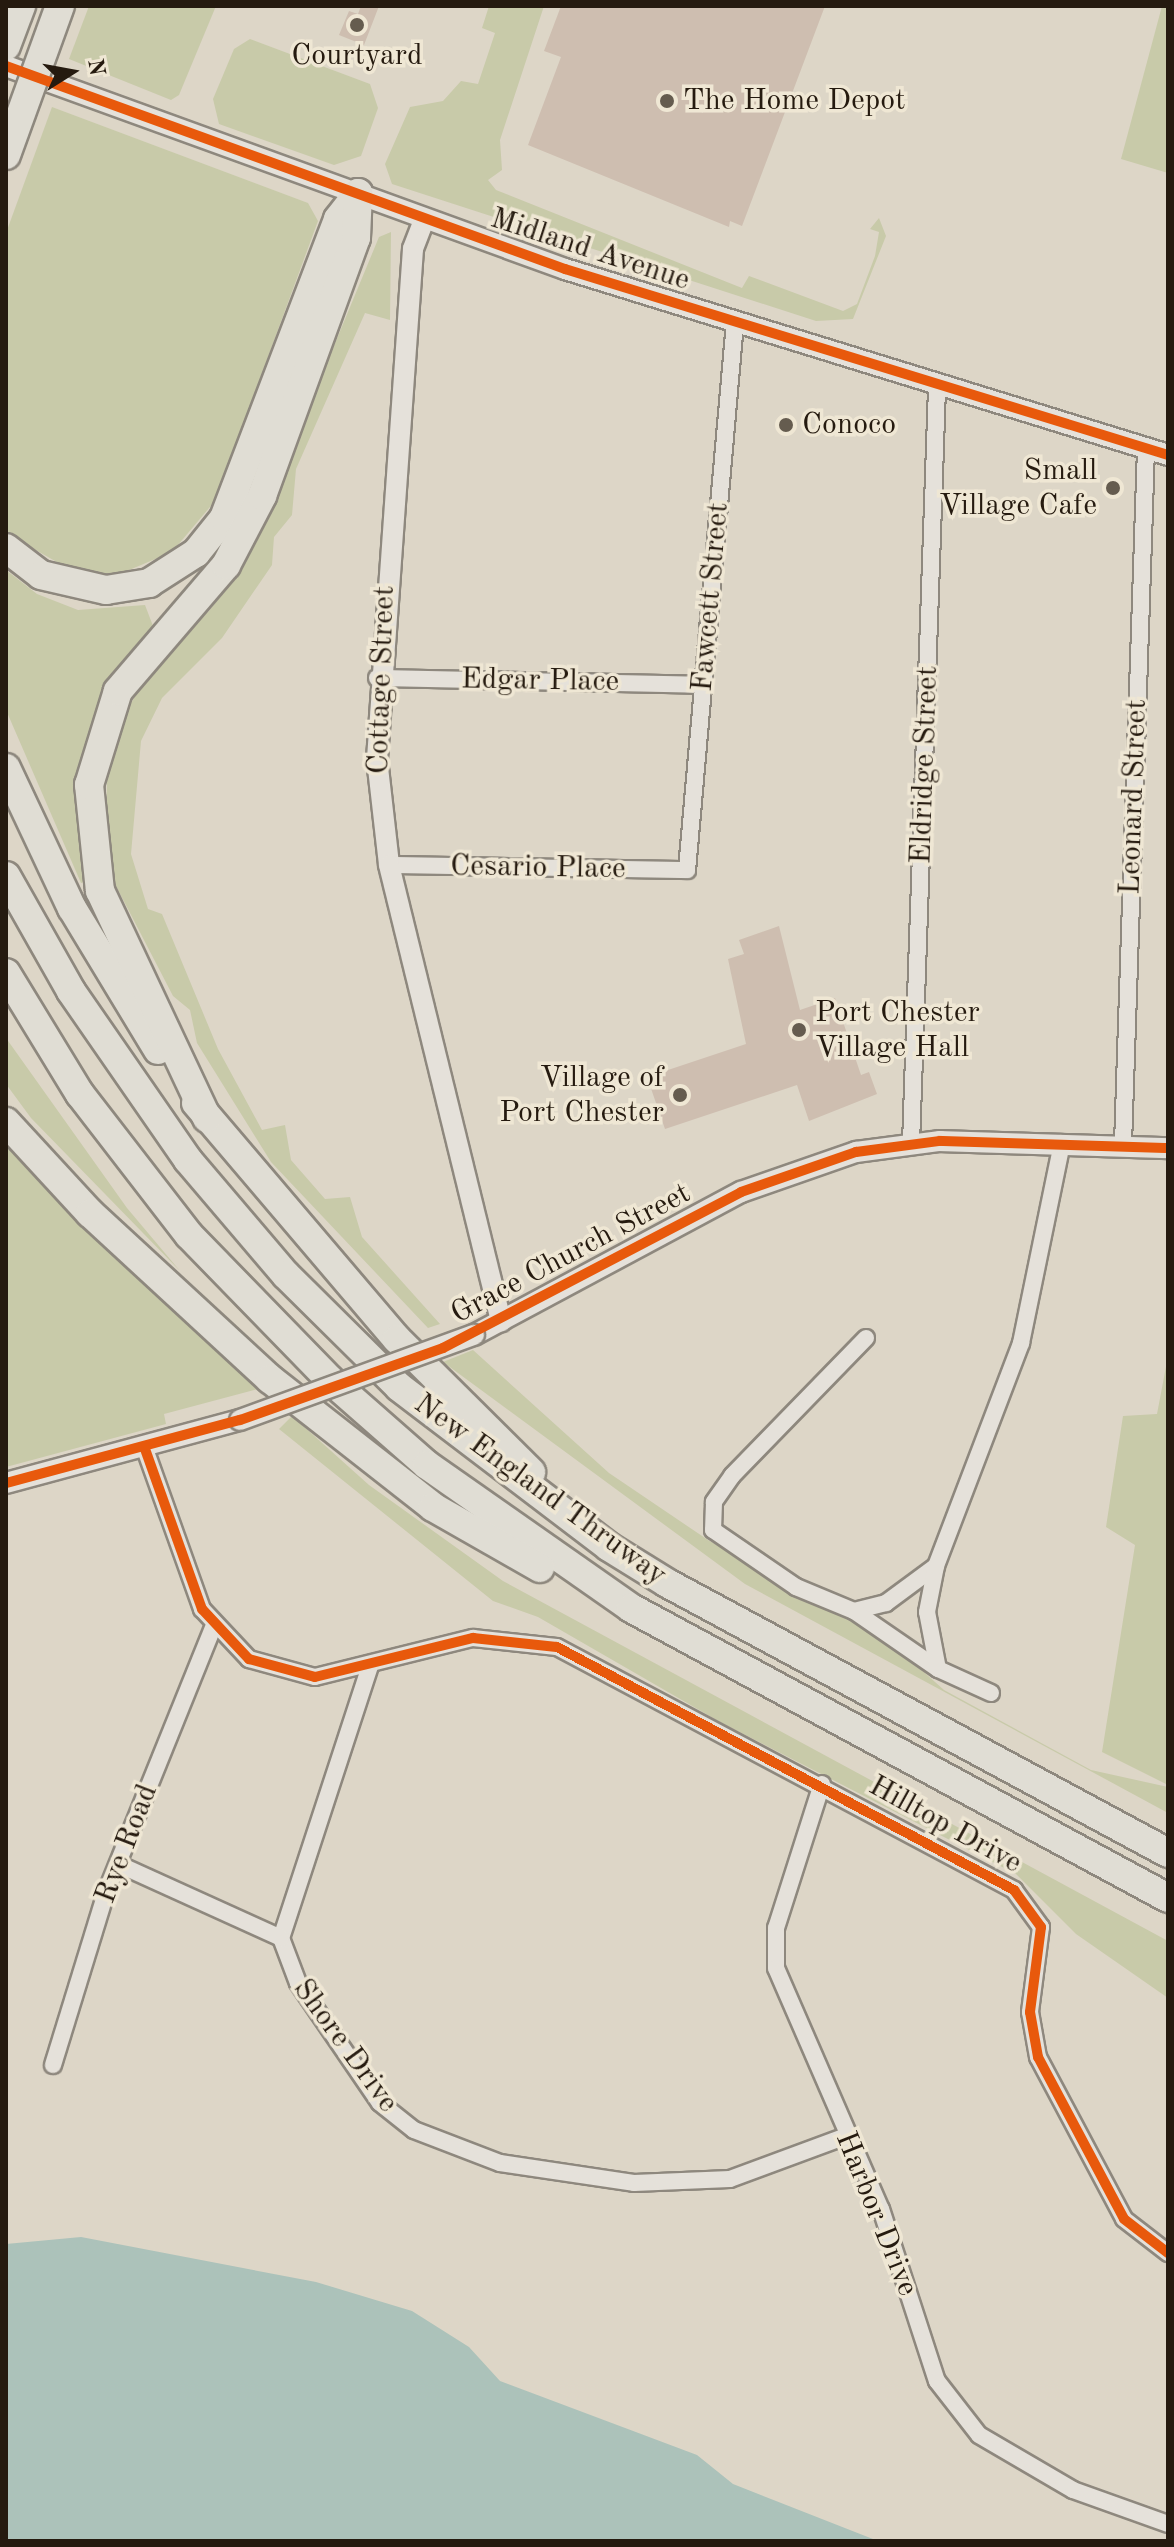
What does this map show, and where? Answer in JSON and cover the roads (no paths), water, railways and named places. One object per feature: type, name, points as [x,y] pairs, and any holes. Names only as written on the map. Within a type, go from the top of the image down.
[{"type":"highway","points":[[6,46],[21,6]]},
{"type":"highway","points":[[6,155],[60,6]]},
{"type":"highway","points":[[6,548],[51,579],[106,590],[149,583],[196,553],[229,506],[338,219],[358,193]]},
{"type":"highway","points":[[207,1118],[100,891],[89,838],[93,761],[130,672],[211,585],[249,524],[356,238],[358,193]]},
{"type":"highway","points":[[6,768],[103,964],[207,1118],[397,1339],[609,1547]]},
{"type":"highway","name":"New England Thruway","points":[[6,876],[107,1047],[239,1224],[399,1387],[609,1547],[1168,1853]]},
{"type":"highway","name":"New England Thruway","points":[[6,973],[68,1074],[189,1235],[329,1379],[495,1518],[631,1608],[1168,1898]]},
{"type":"highway","points":[[6,1002],[68,1074]]},
{"type":"highway","points":[[6,1122],[213,1331],[399,1482],[481,1537],[631,1608]]},
{"type":"street","name":"Midland Avenue","points":[[6,66],[358,193],[424,220],[937,387],[1168,455]]},
{"type":"street","name":"Cottage Street","points":[[424,220],[413,249],[377,678],[377,759],[389,865],[501,1321]]},
{"type":"street","name":"Fawcett Street","points":[[687,870],[735,323]]},
{"type":"street","name":"Eldridge Street","points":[[911,1144],[937,387]]},
{"type":"street","name":"Leonard Street","points":[[1123,1145],[1146,449]]},
{"type":"street","name":"Edgar Place","points":[[377,678],[703,685]]},
{"type":"street","name":"Cesario Place","points":[[389,865],[687,870]]},
{"type":"street","name":"Grace Church Street","points":[[6,1483],[145,1449],[240,1420],[474,1335],[741,1192],[856,1152],[911,1144],[1062,1143],[1168,1148]]},
{"type":"street","points":[[938,1669],[927,1612],[936,1566],[1021,1343],[1062,1143]]},
{"type":"street","points":[[866,1338],[732,1476],[709,1519],[720,1538],[783,1579],[854,1611],[938,1669],[991,1693]]},
{"type":"street","points":[[145,1449],[213,1628]]},
{"type":"street","points":[[854,1611],[886,1603],[936,1566]]},
{"type":"street","name":"Hilltop Drive","points":[[213,1628],[249,1659],[291,1675],[370,1666],[473,1638],[557,1647],[999,1879],[1028,1902],[1041,1927],[1030,2012],[1038,2057],[1124,2219],[1168,2253]]},
{"type":"street","name":"Rye Road","points":[[53,2065],[118,1864],[213,1628]]},
{"type":"street","points":[[118,1864],[281,1938],[370,1666]]},
{"type":"street","name":"Harbor Drive","points":[[822,1784],[774,1946],[782,1987],[881,2209],[937,2381],[961,2421],[1073,2490],[1168,2524]]},
{"type":"street","name":"Shore Drive","points":[[281,1938],[298,1983],[380,2103],[414,2130],[473,2154],[574,2177],[689,2184],[748,2174],[846,2136]]},
{"type":"water","points":[[81,2237],[316,2282],[412,2311],[469,2347],[500,2381],[697,2455],[733,2484],[878,2541],[6,2541],[6,2244]]},
{"type":"place","name":"Courtyard","points":[[357,25]]},
{"type":"place","name":"The Home Depot","points":[[667,101]]},
{"type":"place","name":"Conoco","points":[[786,425]]},
{"type":"place","name":"Small Village Cafe","points":[[1113,488]]},
{"type":"place","name":"Port Chester Village Hall","points":[[799,1030]]},
{"type":"place","name":"Village of Port Chester","points":[[680,1095]]}]
